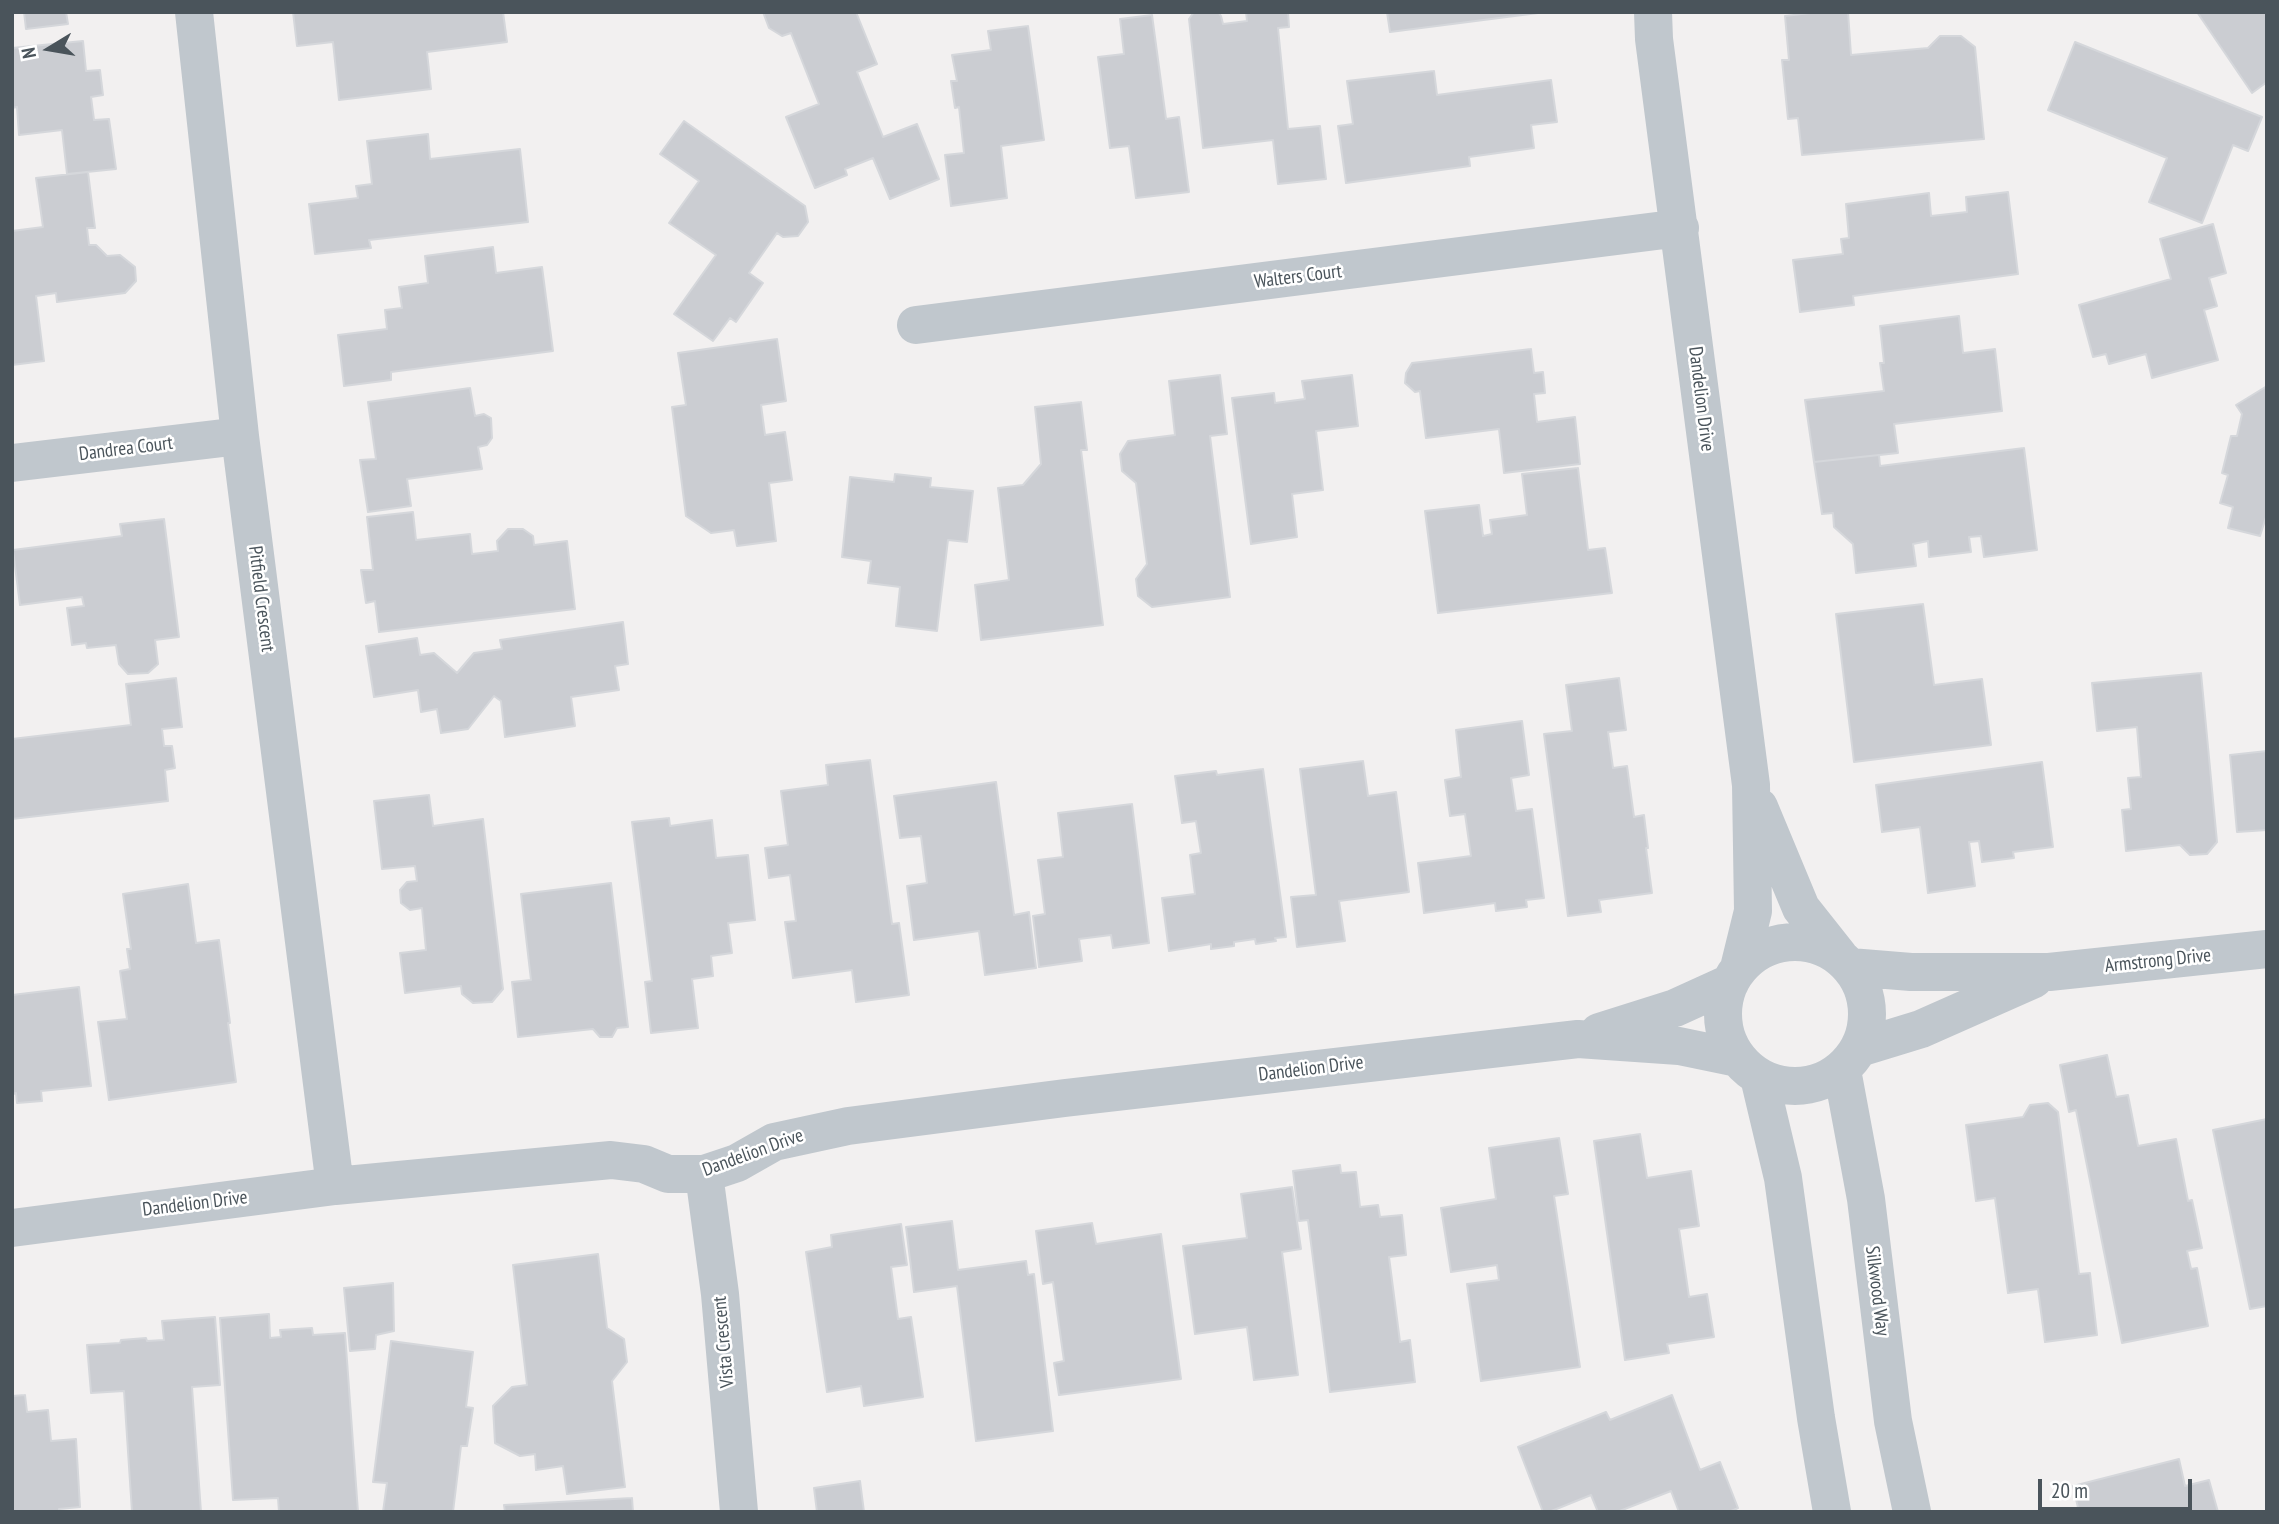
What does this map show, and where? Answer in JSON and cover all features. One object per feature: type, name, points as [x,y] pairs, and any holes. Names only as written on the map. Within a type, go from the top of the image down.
[{"type":"street","name":"Pitfield Crescent","points":[[194,12],[240,436],[335,1186]]},
{"type":"street","name":"Dandelion Drive","points":[[1577,1039],[1675,1008],[1735,975],[1754,911],[1751,785],[1654,40],[1653,12]]},
{"type":"street","name":"Walters Court","points":[[916,325],[1680,228]]},
{"type":"street","name":"Dandrea Court","points":[[12,463],[240,436]]},
{"type":"street","name":"Dandelion Drive","points":[[1751,785],[1801,908],[1845,962]]},
{"type":"street","points":[[1748,1067],[1779,1085],[1801,1087],[1823,1082],[1851,1059],[1867,1028],[1868,1006],[1862,985],[1845,962],[1821,946],[1799,942],[1777,944],[1756,953],[1735,975],[1724,1001],[1727,1040],[1748,1067],[1783,1178],[1816,1418],[1832,1512]]},
{"type":"street","name":"Armstrong Drive","points":[[1845,962],[1910,972],[2049,972],[2267,950]]},
{"type":"street","name":"Armstrong Drive","points":[[1851,1059],[2049,972]]},
{"type":"street","name":"Dandelion Drive","points":[[12,1228],[335,1186],[611,1160],[644,1164],[668,1174],[704,1174],[737,1163],[774,1142],[848,1126],[1577,1039],[1679,1046],[1748,1067]]},
{"type":"street","name":"Silkwood Way","points":[[1851,1059],[1893,1420],[1912,1512]]},
{"type":"street","name":"Vista Crescent","points":[[704,1174],[720,1294],[738,1512]]},
{"type":"building","points":[[24,12],[66,12],[68,24],[26,29]]},
{"type":"building","points":[[293,12],[503,12],[507,42],[427,52],[431,89],[339,100],[333,42],[297,46]]},
{"type":"building","points":[[763,12],[856,12],[877,64],[857,72],[883,137],[917,124],[939,179],[890,199],[873,158],[845,169],[847,175],[815,188],[786,117],[819,104],[791,33],[782,36],[769,28]]},
{"type":"building","points":[[1194,12],[1218,12],[1223,24],[1247,21],[1246,12],[1288,12],[1289,27],[1278,28],[1288,129],[1320,126],[1326,179],[1278,184],[1273,140],[1203,148],[1189,19]]},
{"type":"building","points":[[1387,12],[1538,12],[1538,13],[1390,32]]},
{"type":"building","points":[[1848,12],[1851,55],[1928,48],[1940,36],[1961,36],[1975,47],[1984,139],[1802,155],[1798,118],[1788,119],[1782,60],[1789,60],[1785,16]]},
{"type":"building","points":[[2197,12],[2267,12],[2267,82],[2252,93]]},
{"type":"building","points":[[1152,15],[1166,119],[1179,117],[1189,192],[1136,198],[1129,146],[1110,148],[1098,57],[1124,54],[1120,19]]},
{"type":"building","points":[[1028,26],[1044,140],[1001,146],[1007,198],[951,206],[945,155],[964,153],[959,107],[955,108],[951,81],[957,81],[952,55],[991,50],[988,31]]},
{"type":"building","points":[[83,41],[86,71],[100,70],[103,95],[91,97],[94,120],[109,119],[116,169],[67,174],[62,130],[19,135],[17,107],[12,108],[12,48]]},
{"type":"building","points":[[2075,42],[2262,117],[2248,151],[2233,145],[2202,223],[2149,202],[2167,158],[2048,110]]},
{"type":"building","points":[[1434,71],[1437,95],[1551,80],[1557,122],[1531,125],[1534,148],[1469,157],[1470,166],[1346,183],[1338,126],[1353,124],[1347,81]]},
{"type":"building","points":[[684,121],[805,206],[808,222],[798,236],[783,237],[777,233],[749,273],[763,283],[736,322],[730,318],[713,341],[674,314],[716,255],[669,223],[699,181],[660,154]]},
{"type":"building","points":[[428,134],[430,159],[520,149],[528,222],[369,240],[371,248],[315,254],[309,204],[358,198],[356,186],[372,184],[367,141]]},
{"type":"building","points":[[88,172],[95,228],[87,228],[89,245],[96,245],[107,256],[120,255],[135,267],[136,281],[125,293],[57,302],[56,293],[36,296],[44,361],[12,365],[12,231],[43,227],[36,178]]},
{"type":"building","points":[[2008,192],[2018,274],[1853,296],[1854,305],[1800,312],[1793,260],[1843,254],[1841,239],[1849,238],[1846,204],[1929,193],[1931,216],[1967,212],[1966,197]]},
{"type":"building","points":[[2213,224],[2226,273],[2209,278],[2217,306],[2204,310],[2218,360],[2152,378],[2146,354],[2109,364],[2106,354],[2093,357],[2079,305],[2171,279],[2160,239]]},
{"type":"building","points":[[493,247],[496,273],[542,267],[553,351],[391,372],[391,380],[344,386],[338,335],[387,329],[385,310],[402,308],[399,287],[428,283],[425,256]]},
{"type":"building","points":[[1959,316],[1963,353],[1995,349],[2002,411],[1894,424],[1898,453],[1814,462],[1805,400],[1884,391],[1880,363],[1884,363],[1880,326]]},
{"type":"building","points":[[777,339],[786,401],[761,405],[765,435],[785,432],[792,480],[769,483],[776,541],[737,546],[734,530],[711,533],[686,516],[672,407],[686,405],[678,353]]},
{"type":"building","points":[[1531,349],[1534,373],[1543,372],[1545,393],[1534,394],[1537,422],[1575,417],[1580,464],[1504,473],[1499,429],[1426,438],[1420,391],[1415,392],[1405,383],[1406,373],[1412,363]]},
{"type":"building","points":[[1220,375],[1227,434],[1210,436],[1230,597],[1152,607],[1138,596],[1136,579],[1147,564],[1136,483],[1122,471],[1120,454],[1128,441],[1175,435],[1169,381]]},
{"type":"building","points":[[1352,375],[1358,426],[1316,431],[1323,490],[1292,494],[1297,537],[1251,544],[1232,398],[1274,393],[1275,403],[1305,399],[1302,381]]},
{"type":"building","points":[[2267,386],[2267,514],[2260,536],[2228,528],[2233,507],[2220,503],[2228,475],[2222,473],[2231,436],[2237,436],[2242,414],[2236,405]]},
{"type":"building","points":[[470,388],[475,416],[484,414],[491,418],[492,438],[487,445],[478,447],[482,469],[407,479],[411,506],[368,512],[360,460],[376,459],[368,402]]},
{"type":"building","points":[[1081,402],[1087,450],[1081,450],[1103,625],[981,640],[975,585],[1009,580],[998,488],[1023,485],[1041,464],[1035,407]]},
{"type":"building","points":[[2024,448],[2037,550],[1984,557],[1981,536],[1969,537],[1971,552],[1929,557],[1928,541],[1913,544],[1916,566],[1856,573],[1853,544],[1834,527],[1833,513],[1822,514],[1814,462],[1879,455],[1880,466]]},
{"type":"building","points":[[1578,468],[1588,550],[1605,548],[1612,593],[1438,613],[1425,511],[1479,505],[1483,536],[1492,534],[1490,520],[1527,515],[1522,474]]},
{"type":"building","points":[[895,474],[931,478],[930,487],[973,491],[967,542],[948,540],[937,631],[896,626],[900,587],[868,583],[871,561],[842,557],[850,477],[894,482]]},
{"type":"building","points":[[413,512],[416,540],[470,534],[472,554],[498,551],[497,541],[508,529],[523,529],[533,536],[534,545],[567,541],[575,609],[379,632],[375,601],[366,603],[361,570],[373,570],[367,517]]},
{"type":"building","points":[[164,519],[179,637],[155,640],[158,664],[148,673],[128,674],[119,664],[116,645],[87,648],[86,643],[72,645],[67,608],[84,606],[82,597],[20,605],[13,550],[122,536],[120,524]]},
{"type":"building","points":[[1923,604],[1934,685],[1982,679],[1991,745],[1854,762],[1836,614]]},
{"type":"building","points":[[623,622],[628,664],[615,666],[619,690],[571,697],[575,726],[505,737],[501,701],[494,696],[468,729],[441,733],[437,709],[421,712],[418,690],[374,697],[366,646],[417,638],[420,655],[434,653],[457,673],[474,653],[502,649],[500,640]]},
{"type":"building","points":[[2201,673],[2217,842],[2207,854],[2190,855],[2180,845],[2126,851],[2122,810],[2131,809],[2128,778],[2141,777],[2137,727],[2097,731],[2092,683]]},
{"type":"building","points":[[176,678],[182,727],[162,729],[164,746],[172,746],[175,768],[165,770],[168,801],[12,819],[12,739],[131,725],[126,684]]},
{"type":"building","points":[[1619,678],[1626,730],[1608,732],[1613,768],[1627,766],[1634,817],[1644,815],[1652,893],[1599,900],[1601,912],[1568,916],[1544,734],[1572,731],[1566,685]]},
{"type":"building","points":[[1522,721],[1529,775],[1511,778],[1516,811],[1532,809],[1544,898],[1526,900],[1527,907],[1496,911],[1495,903],[1424,913],[1418,863],[1471,856],[1465,814],[1450,816],[1445,780],[1461,777],[1456,730]]},
{"type":"building","points":[[2267,751],[2267,830],[2237,832],[2230,755]]},
{"type":"building","points":[[870,760],[892,924],[899,923],[909,995],[856,1002],[852,970],[793,978],[785,922],[796,921],[790,875],[769,878],[765,848],[788,845],[781,791],[828,785],[826,765]]},
{"type":"building","points":[[1363,761],[1368,796],[1396,792],[1409,892],[1339,901],[1345,941],[1297,947],[1291,897],[1316,895],[1300,769]]},
{"type":"building","points":[[2042,762],[2053,847],[2013,852],[2014,858],[1982,862],[1979,841],[1969,842],[1975,886],[1928,893],[1920,827],[1882,832],[1876,785]]},
{"type":"building","points":[[1263,769],[1286,937],[1256,944],[1255,939],[1234,942],[1234,946],[1211,949],[1211,944],[1169,951],[1162,898],[1195,894],[1190,855],[1201,853],[1196,821],[1182,823],[1175,776],[1216,771],[1217,775]]},
{"type":"building","points":[[996,782],[1014,915],[1029,912],[1036,968],[985,975],[979,931],[914,940],[907,886],[927,883],[921,836],[900,838],[894,796]]},
{"type":"building","points":[[429,795],[433,826],[483,819],[503,989],[492,1002],[473,1003],[462,994],[461,986],[405,993],[400,953],[426,950],[422,908],[410,910],[401,903],[400,890],[407,882],[417,881],[415,866],[382,869],[374,801]]},
{"type":"building","points":[[1132,804],[1149,943],[1113,948],[1111,935],[1079,939],[1082,961],[1039,967],[1033,916],[1045,914],[1038,860],[1063,857],[1058,813]]},
{"type":"building","points":[[669,818],[670,826],[712,820],[716,858],[748,855],[755,920],[728,923],[732,953],[711,956],[713,976],[692,979],[698,1028],[651,1033],[645,982],[652,981],[632,822]]},
{"type":"building","points":[[611,883],[628,1027],[617,1028],[612,1037],[600,1037],[593,1029],[518,1037],[512,982],[531,980],[521,894]]},
{"type":"building","points":[[188,884],[196,943],[219,940],[236,1082],[109,1100],[98,1022],[127,1019],[120,971],[130,969],[127,949],[131,949],[123,894]]},
{"type":"building","points":[[79,987],[91,1086],[41,1091],[42,1101],[17,1103],[16,1093],[12,1094],[12,995]]},
{"type":"building","points":[[2107,1055],[2116,1097],[2128,1095],[2138,1146],[2176,1139],[2188,1201],[2192,1200],[2202,1248],[2187,1251],[2191,1269],[2197,1268],[2208,1326],[2122,1343],[2076,1110],[2069,1112],[2060,1065]]},
{"type":"building","points":[[2048,1103],[2058,1112],[2079,1274],[2090,1273],[2097,1335],[2045,1342],[2038,1289],[2008,1293],[1995,1198],[1976,1201],[1966,1125],[2023,1117],[2030,1105]]},
{"type":"building","points":[[2267,1119],[2267,1306],[2250,1309],[2213,1130]]},
{"type":"building","points":[[1640,1134],[1647,1178],[1691,1171],[1699,1226],[1679,1229],[1689,1297],[1707,1294],[1714,1337],[1667,1344],[1669,1353],[1625,1360],[1594,1141]]},
{"type":"building","points":[[1559,1138],[1568,1194],[1554,1196],[1580,1367],[1481,1381],[1467,1284],[1499,1280],[1497,1265],[1451,1272],[1441,1208],[1496,1199],[1489,1148]]},
{"type":"building","points":[[1340,1165],[1341,1173],[1356,1172],[1360,1207],[1378,1205],[1380,1217],[1402,1215],[1406,1255],[1389,1257],[1400,1342],[1410,1340],[1415,1382],[1330,1392],[1308,1220],[1299,1221],[1293,1171]]},
{"type":"building","points":[[1292,1187],[1301,1249],[1282,1252],[1298,1375],[1254,1380],[1247,1327],[1195,1334],[1183,1246],[1247,1238],[1241,1194]]},
{"type":"building","points":[[952,1221],[958,1270],[1026,1261],[1028,1275],[1034,1274],[1053,1431],[976,1441],[957,1286],[914,1292],[906,1227]]},
{"type":"building","points":[[1092,1223],[1096,1244],[1161,1234],[1181,1379],[1059,1395],[1054,1363],[1064,1361],[1053,1282],[1043,1284],[1036,1231]]},
{"type":"building","points":[[901,1224],[907,1265],[891,1267],[898,1319],[911,1317],[923,1397],[864,1406],[861,1386],[827,1392],[806,1252],[832,1247],[831,1235]]},
{"type":"building","points":[[598,1254],[607,1328],[624,1339],[627,1362],[612,1381],[625,1487],[567,1494],[563,1466],[536,1470],[535,1454],[520,1456],[495,1443],[493,1406],[512,1387],[527,1385],[513,1265]]},
{"type":"building","points":[[393,1283],[394,1331],[376,1335],[375,1349],[350,1351],[344,1288]]},
{"type":"building","points":[[269,1314],[270,1338],[281,1337],[280,1330],[312,1328],[313,1335],[345,1333],[358,1512],[279,1512],[278,1498],[233,1500],[220,1318]]},
{"type":"building","points":[[215,1317],[220,1385],[192,1387],[201,1512],[132,1512],[124,1391],[91,1393],[87,1345],[146,1338],[147,1341],[164,1340],[162,1321]]},
{"type":"building","points":[[391,1341],[473,1352],[466,1407],[473,1408],[467,1446],[461,1446],[453,1512],[383,1512],[387,1483],[373,1482]]},
{"type":"building","points":[[25,1395],[27,1412],[48,1410],[51,1441],[76,1439],[80,1507],[59,1509],[59,1512],[12,1512],[12,1396]]},
{"type":"building","points":[[1672,1395],[1700,1470],[1720,1462],[1738,1508],[1729,1512],[1679,1512],[1671,1491],[1617,1512],[1598,1512],[1591,1495],[1543,1512],[1518,1447],[1606,1412],[1610,1420]]},
{"type":"building","points":[[2179,1459],[2185,1486],[2209,1480],[2218,1512],[2079,1512],[2073,1486]]},
{"type":"building","points":[[860,1481],[864,1512],[817,1512],[814,1488]]},
{"type":"building","points":[[632,1498],[633,1512],[505,1512],[504,1505]]}]
